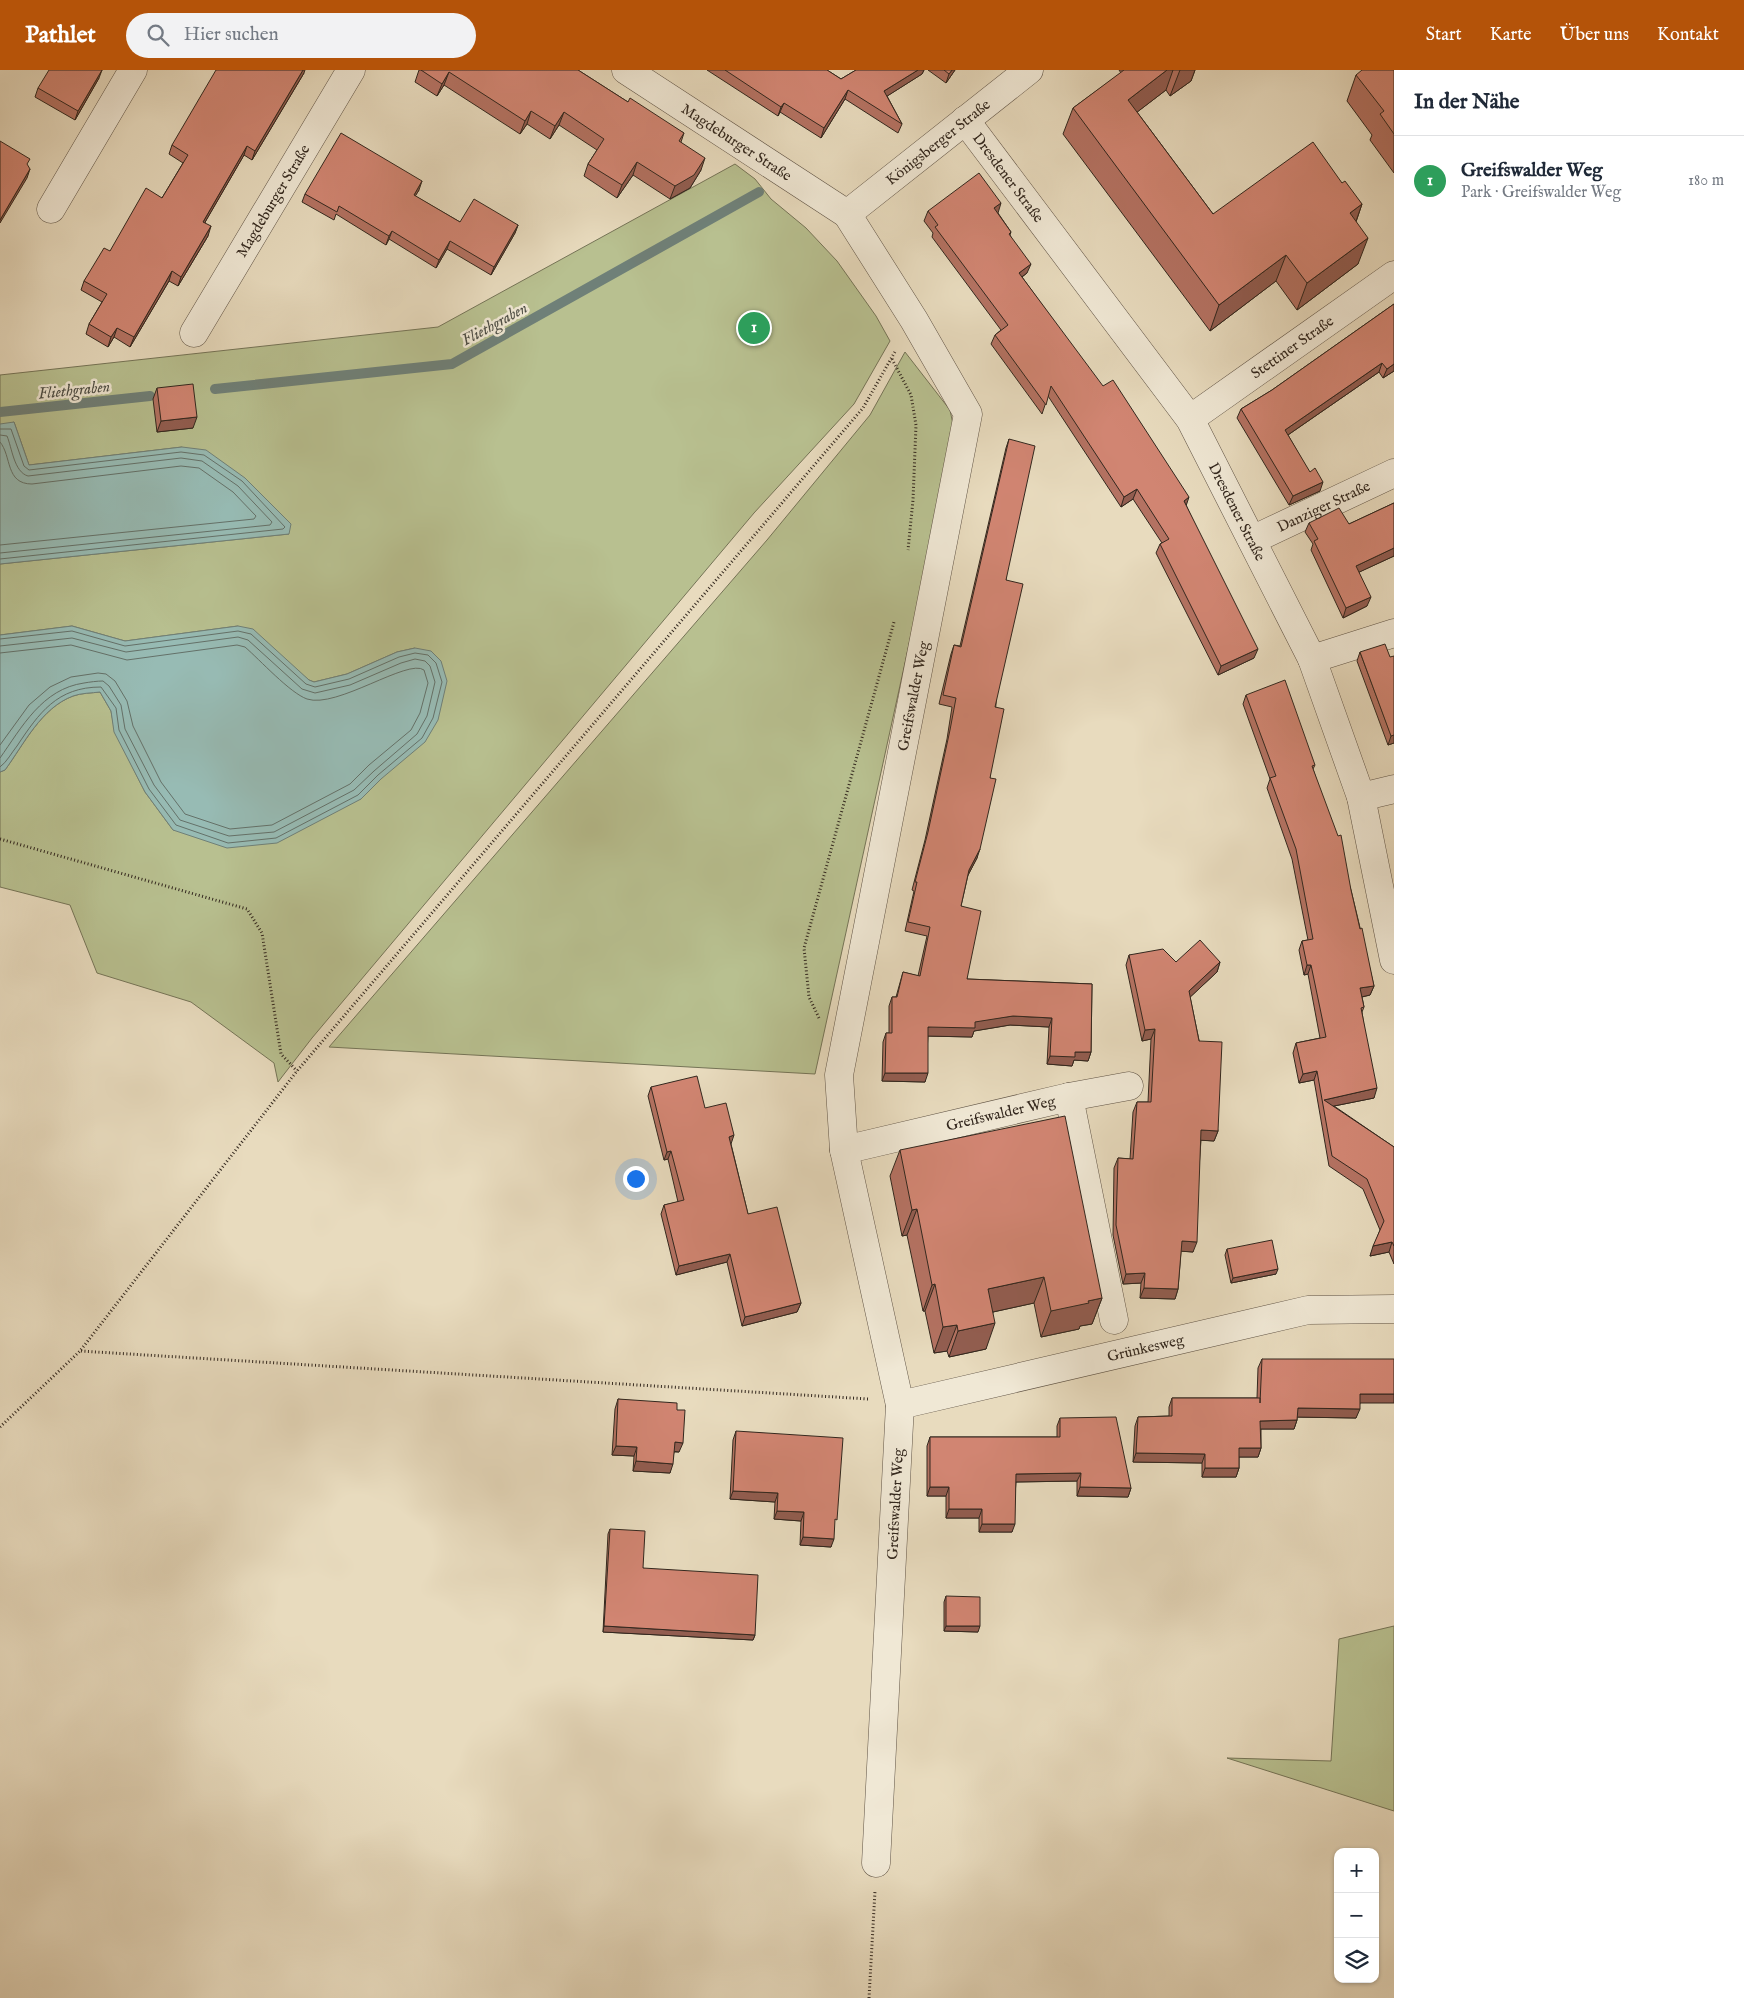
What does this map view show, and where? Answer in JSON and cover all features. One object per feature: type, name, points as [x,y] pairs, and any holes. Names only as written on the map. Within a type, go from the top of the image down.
[{"type":"street","points":[[51,209],[132,70]]},
{"type":"street","name":"Magdeburger Straße","points":[[194,333],[351,70]]},
{"type":"street","name":"Magdeburger Straße","points":[[626,70],[847,214]]},
{"type":"street","name":"Königsberger Straße","points":[[847,214],[1029,70]]},
{"type":"street","name":"Dresdener Straße","points":[[965,120],[1190,419],[1252,540],[1312,659],[1361,798],[1394,960]]},
{"type":"street","name":"Greifswalder Weg","points":[[847,214],[914,320],[968,414],[839,1075],[844,1150],[900,1406],[876,1864]]},
{"type":"street","name":"Stettiner Straße","points":[[1190,419],[1394,275]]},
{"type":"street","name":"Danziger Straße","points":[[1252,540],[1394,473]]},
{"type":"street","points":[[1312,659],[1394,633]]},
{"type":"street","points":[[1361,798],[1394,789]]},
{"type":"street","name":"Greifswalder Weg","points":[[844,1150],[1129,1086]]},
{"type":"street","name":"Greifswalder Weg","points":[[1069,1098],[1114,1320]]},
{"type":"street","name":"Grünkesweg","points":[[900,1406],[1308,1310],[1394,1309]]},
{"type":"path","points":[[0,1427],[80,1351],[297,1071],[863,408],[914,320]]},
{"type":"path","points":[[892,358],[911,395],[916,425],[913,500],[907,555]]},
{"type":"path","points":[[844,1050],[821,1023],[809,997],[804,948],[894,621]]},
{"type":"path","points":[[0,839],[247,909],[262,933],[281,1054],[297,1071]]},
{"type":"path","points":[[80,1351],[861,1397],[900,1406]]},
{"type":"path","points":[[869,1998],[876,1864]]},
{"type":"green space","points":[[735,164],[755,179],[771,199],[806,228],[837,261],[876,316],[890,341],[854,404],[754,513],[312,1038],[278,1082],[274,1063],[191,1002],[97,973],[70,905],[0,887],[0,772],[5,770],[42,718],[62,702],[76,695],[100,692],[111,711],[115,732],[145,792],[173,830],[361,799],[381,779],[415,648],[397,652],[347,674],[314,682],[238,626],[125,641],[72,626],[0,635],[0,564],[289,534],[182,447],[29,465],[14,422],[0,429],[0,375],[438,327]]},
{"type":"green space","points":[[905,352],[950,410],[955,434],[815,1074],[329,1047],[767,540],[870,415]]},
{"type":"green space","points":[[1394,1626],[1394,1811],[1227,1758],[1331,1761],[1339,1639]]},
{"type":"water","points":[[14,422],[29,465],[182,447],[206,450],[245,478],[291,524],[289,534],[0,564],[0,424]]},
{"type":"water","points":[[72,626],[125,641],[238,626],[253,629],[309,680],[314,682],[347,674],[397,652],[415,648],[431,651],[441,661],[447,681],[438,720],[425,742],[381,779],[361,799],[277,843],[227,848],[173,830],[145,792],[114,732],[111,711],[100,692],[73,696],[52,709],[34,728],[5,770],[0,772],[0,635]]},
{"type":"building","points":[[49,70],[102,70],[78,111],[38,88]]},
{"type":"building","points":[[216,70],[303,70],[255,151],[247,146],[203,222],[211,226],[181,277],[172,271],[134,337],[117,328],[111,337],[89,324],[107,294],[84,281],[104,248],[110,251],[146,188],[162,198],[188,155],[172,145]]},
{"type":"building","points":[[421,70],[578,70],[628,102],[630,98],[684,133],[679,141],[705,158],[694,175],[675,186],[637,162],[622,185],[588,164],[604,139],[564,112],[555,126],[531,111],[525,121],[449,72],[442,84]]},
{"type":"building","points":[[725,70],[827,70],[841,79],[856,70],[918,70],[884,91],[902,124],[848,90],[824,128],[784,103],[781,107]]},
{"type":"building","points":[[944,70],[952,70],[949,74]]},
{"type":"building","points":[[1124,70],[1167,70],[1128,100],[1213,214],[1313,142],[1342,183],[1345,181],[1362,204],[1350,213],[1368,238],[1307,283],[1286,255],[1219,305],[1073,108]]},
{"type":"building","points":[[1362,70],[1394,70],[1394,134],[1380,114],[1384,111],[1356,75]]},
{"type":"building","points":[[341,133],[422,181],[414,195],[460,222],[474,199],[518,225],[494,267],[450,241],[439,260],[392,231],[389,236],[339,206],[337,212],[305,194]]},
{"type":"building","points":[[0,141],[30,159],[27,164],[30,169],[0,220]]},
{"type":"building","points":[[979,173],[1001,203],[994,208],[1011,232],[1009,234],[1031,264],[1019,273],[1103,386],[1113,380],[1189,497],[1184,501],[1258,649],[1221,666],[1160,544],[1169,539],[1137,489],[1124,497],[1051,386],[1046,405],[995,335],[1008,325],[935,227],[938,225],[928,211]]},
{"type":"building","points":[[1394,304],[1394,364],[1387,369],[1382,363],[1285,430],[1310,472],[1315,468],[1323,482],[1293,496],[1241,409],[1272,390]]},
{"type":"building","points":[[193,384],[197,417],[161,421],[157,388]]},
{"type":"building","points":[[1009,439],[1035,446],[1006,580],[1023,584],[995,707],[1004,709],[990,778],[996,779],[980,849],[969,870],[961,906],[981,911],[967,979],[1092,984],[1091,1052],[1075,1052],[1075,1057],[1050,1056],[1052,1018],[1013,1016],[975,1022],[975,1028],[928,1027],[928,1073],[885,1073],[886,1033],[892,1033],[892,997],[897,997],[903,972],[920,976],[930,927],[908,922],[917,882],[915,882],[928,832],[956,698],[943,695],[954,645],[961,647]]},
{"type":"building","points":[[1394,503],[1394,548],[1356,566],[1371,597],[1346,608],[1314,541],[1318,539],[1309,523],[1339,508],[1349,524]]},
{"type":"building","points":[[1385,644],[1390,657],[1394,656],[1394,735],[1391,736],[1360,652]]},
{"type":"building","points":[[1285,680],[1315,765],[1312,766],[1338,836],[1341,835],[1351,890],[1360,929],[1362,928],[1374,986],[1360,988],[1364,1007],[1361,1008],[1377,1088],[1324,1100],[1394,1147],[1394,1246],[1392,1242],[1373,1246],[1384,1221],[1367,1179],[1332,1156],[1317,1071],[1303,1074],[1296,1043],[1326,1037],[1311,965],[1307,965],[1302,941],[1313,939],[1296,849],[1270,778],[1276,776],[1246,695]]},
{"type":"building","points":[[1200,940],[1220,962],[1189,991],[1199,1041],[1222,1042],[1218,1131],[1201,1130],[1197,1242],[1182,1241],[1178,1289],[1144,1288],[1145,1273],[1126,1274],[1116,1225],[1118,1158],[1133,1159],[1137,1102],[1151,1102],[1155,1029],[1145,1030],[1129,955],[1163,949],[1176,962]]},
{"type":"building","points":[[697,1076],[705,1108],[726,1103],[734,1135],[729,1137],[748,1214],[777,1207],[801,1303],[745,1317],[730,1254],[679,1266],[664,1205],[684,1200],[671,1151],[667,1152],[651,1087]]},
{"type":"building","points":[[1065,1116],[1102,1298],[1088,1301],[1089,1303],[1051,1311],[1044,1277],[988,1289],[995,1323],[958,1331],[957,1325],[943,1327],[935,1284],[932,1285],[917,1209],[912,1210],[900,1150]]},
{"type":"building","points":[[1272,1240],[1278,1269],[1233,1278],[1227,1249]]},
{"type":"building","points":[[1262,1359],[1394,1359],[1394,1394],[1360,1394],[1360,1409],[1298,1408],[1297,1420],[1260,1421],[1261,1448],[1239,1448],[1239,1468],[1205,1468],[1205,1454],[1136,1453],[1138,1417],[1172,1416],[1172,1398],[1260,1398],[1260,1403]]},
{"type":"building","points":[[618,1399],[677,1403],[677,1410],[685,1410],[683,1443],[675,1442],[673,1464],[636,1461],[637,1447],[616,1446]]},
{"type":"building","points":[[1116,1417],[1131,1488],[1080,1487],[1081,1473],[1016,1474],[1015,1524],[982,1524],[982,1509],[949,1509],[949,1487],[930,1487],[930,1437],[1060,1437],[1060,1418]]},
{"type":"building","points":[[736,1431],[843,1438],[834,1539],[803,1537],[804,1512],[777,1511],[778,1493],[733,1491]]},
{"type":"building","points":[[610,1529],[645,1531],[643,1568],[758,1575],[755,1635],[604,1626]]},
{"type":"building","points":[[946,1596],[980,1597],[980,1626],[946,1626]]},
{"type":"waterway","name":"Fliethgraben","points":[[215,389],[452,364],[759,192]]},
{"type":"waterway","name":"Fliethgraben","points":[[0,412],[150,396]]},
{"type":"place","name":"Greifswalder Weg","points":[[754,328]]}]
